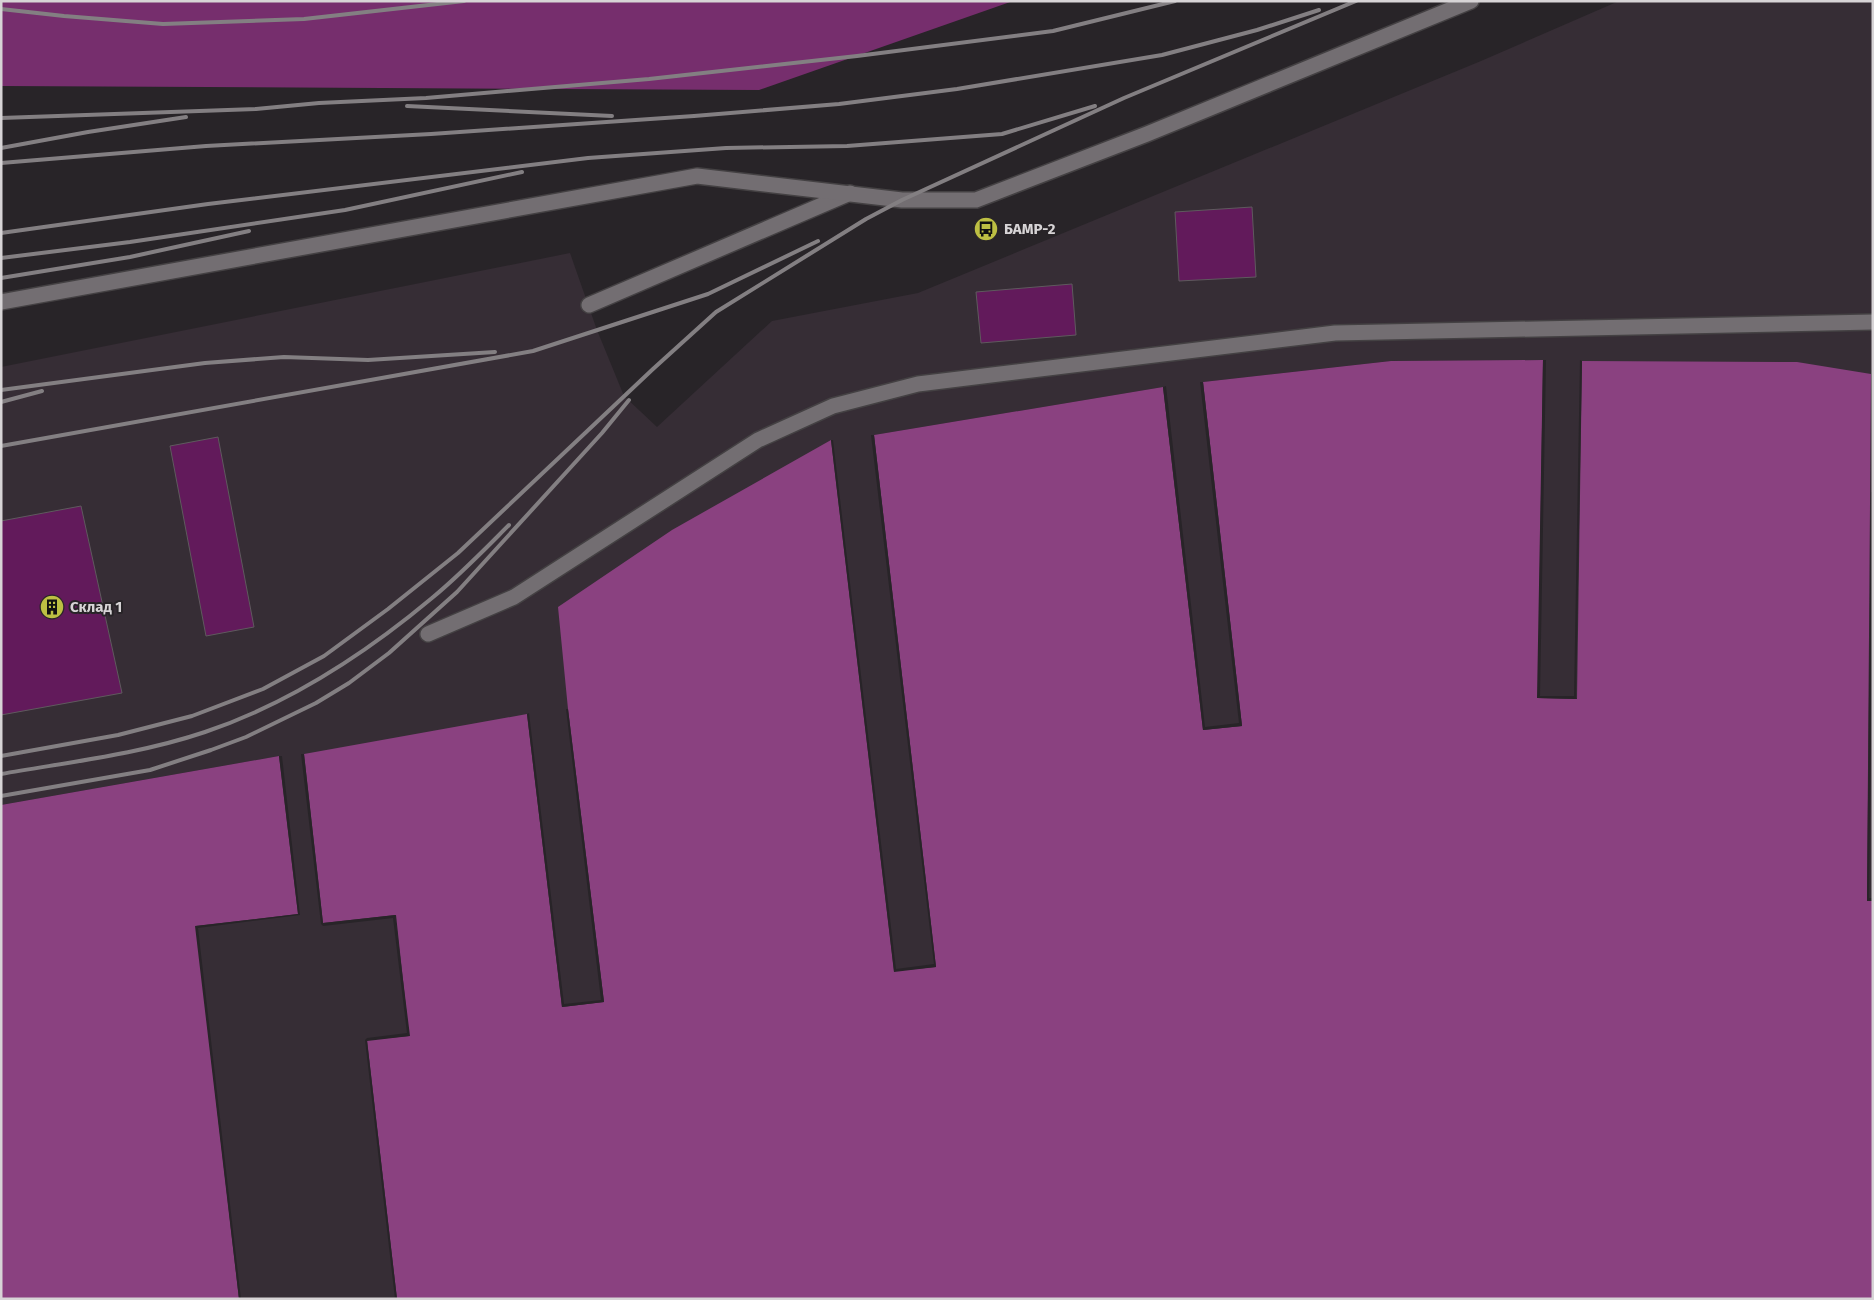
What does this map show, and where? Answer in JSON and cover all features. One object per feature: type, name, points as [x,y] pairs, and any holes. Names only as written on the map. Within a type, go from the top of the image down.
[{"type":"street","points":[[1,302],[697,176],[902,200],[976,200],[1147,134],[1471,1]]},
{"type":"street","points":[[589,305],[850,193]]},
{"type":"street","points":[[428,634],[514,597],[758,440],[833,406],[918,384],[1335,333],[1873,322]]},
{"type":"shaded area","points":[[1,1],[1013,1],[759,90],[1,86]]},
{"type":"shaded area","points":[[1619,1],[1873,1],[1873,901],[1867,901],[1871,374],[1576,699],[1537,698],[1543,360],[1391,361],[1203,382],[1242,726],[1203,730],[1163,387],[874,435],[936,967],[894,972],[568,709],[604,1002],[562,1007],[527,714],[395,915],[410,1036],[367,1041],[397,1299],[239,1299],[195,926],[279,756],[1,805],[1,367],[570,253],[597,330],[624,396],[657,427],[772,321],[918,293],[1481,61]]},
{"type":"shaded area","points":[[1543,360],[1538,698],[1577,699],[1582,361],[1797,362],[1871,374],[1867,900],[1873,901],[1873,1299],[397,1299],[367,1040],[409,1036],[396,915],[323,923],[304,754],[527,714],[562,1007],[604,1002],[568,709],[558,607],[672,530],[831,440],[894,971],[936,967],[874,435],[1163,387],[1203,730],[1242,726],[1203,382],[1391,361]]},
{"type":"shaded area","points":[[279,756],[298,914],[196,926],[239,1299],[1,1299],[1,805]]},
{"type":"pier","points":[[1543,360],[1546,360],[1540,696],[1574,696],[1580,360],[1582,361],[1576,699],[1537,698]]},
{"type":"pier","points":[[1200,382],[1203,382],[1242,726],[1203,730],[1163,387],[1166,386],[1205,727],[1239,723]]},
{"type":"pier","points":[[871,435],[874,435],[936,967],[894,972],[831,440],[833,440],[896,969],[934,964]]},
{"type":"pier","points":[[1871,492],[1873,492],[1873,576],[1869,898],[1873,898],[1873,901],[1867,901]]},
{"type":"pier","points":[[566,709],[568,709],[604,1002],[562,1007],[527,714],[529,713],[564,1004],[601,1000]]},
{"type":"pier","points":[[301,754],[304,754],[323,923],[395,915],[410,1036],[367,1041],[397,1299],[395,1299],[365,1040],[367,1038],[407,1033],[393,918],[323,926],[321,924]]},
{"type":"pier","points":[[279,756],[282,756],[300,915],[198,928],[241,1299],[239,1299],[195,926],[298,914]]},
{"type":"building","points":[[1252,207],[1256,277],[1179,281],[1175,212]]},
{"type":"building","points":[[1072,284],[1076,335],[981,343],[976,292]]},
{"type":"building","points":[[218,437],[254,627],[206,636],[170,446]]},
{"type":"building","name":"Склад 1","points":[[81,506],[122,693],[1,715],[1,521]]},
{"type":"railway","points":[[1,9],[163,24],[304,19],[464,1]]},
{"type":"railway","points":[[1,118],[256,109],[319,103],[426,98],[649,79],[857,56],[1053,31],[1175,1]]},
{"type":"railway","points":[[1,756],[118,735],[192,716],[263,689],[324,656],[388,609],[458,553],[716,312],[866,219],[902,200],[1124,98],[1356,1]]},
{"type":"railway","points":[[1,163],[206,146],[431,134],[839,104],[957,89],[1162,55],[1257,30],[1319,10]]},
{"type":"railway","points":[[407,106],[612,116]]},
{"type":"railway","points":[[1,233],[208,204],[588,158],[726,148],[847,146],[1002,134],[1095,106]]},
{"type":"railway","points":[[1,148],[186,117]]},
{"type":"railway","points":[[1,258],[130,242],[345,210],[522,172]]},
{"type":"railway","points":[[1,278],[130,257],[249,231]]},
{"type":"railway","points":[[1,446],[533,351],[708,294],[818,241]]},
{"type":"railway","points":[[1,390],[205,363],[284,357],[368,360],[495,352]]},
{"type":"railway","points":[[1,402],[42,391]]},
{"type":"railway","points":[[1,796],[150,770],[246,737],[316,703],[349,683],[389,653],[457,592],[602,433],[629,400]]},
{"type":"railway","points":[[1,774],[104,757],[180,740],[236,721],[266,707],[324,676],[380,639],[442,589],[509,525]]},
{"type":"place","name":"БАМР-2","points":[[986,229]]},
{"type":"place","name":"Склад 1","points":[[52,607]]}]
